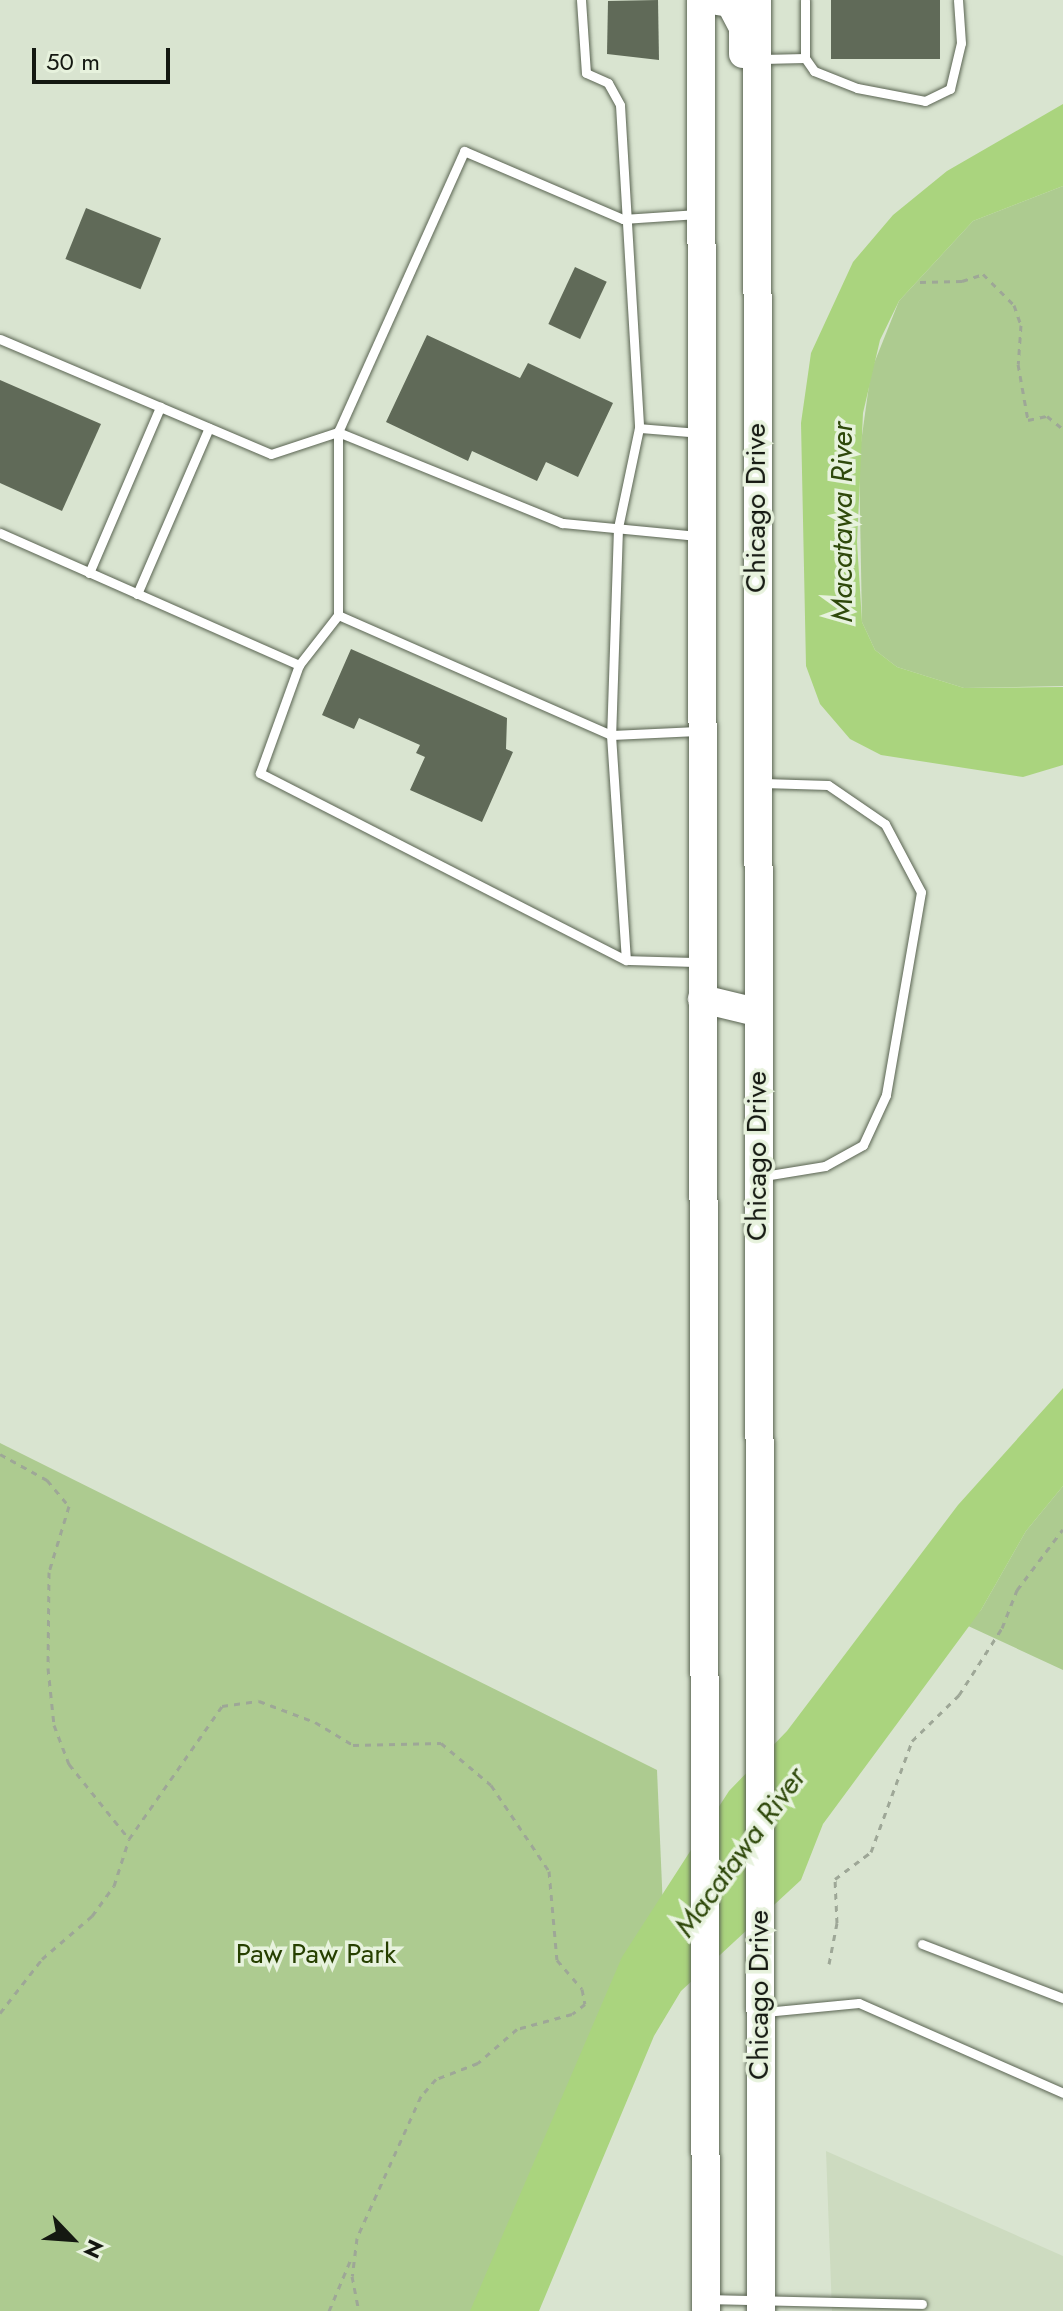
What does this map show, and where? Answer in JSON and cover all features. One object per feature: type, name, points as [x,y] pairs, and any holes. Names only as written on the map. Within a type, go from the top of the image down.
[{"type":"main road","name":"Chicago Drive","points":[[701,0],[706,2305]]},
{"type":"main road","points":[[711,0],[730,3],[743,27],[743,243],[759,253]]},
{"type":"main road","name":"Chicago Drive","points":[[757,0],[756,1012],[761,2305]]},
{"type":"main road","points":[[702,999],[756,1012]]},
{"type":"lane","points":[[581,0],[586,73],[608,83],[620,105],[623,219],[639,428],[618,528],[611,735],[626,960]]},
{"type":"lane","points":[[805,0],[805,58],[814,71],[857,88],[925,101],[950,89],[961,43],[958,0]]},
{"type":"lane","points":[[758,59],[805,58]]},
{"type":"lane","points":[[701,214],[623,219],[464,151],[338,432],[338,615],[299,665],[260,773],[626,960],[702,962]]},
{"type":"lane","points":[[0,339],[271,454],[338,432],[562,523],[701,537]]},
{"type":"lane","points":[[89,573],[160,407]]},
{"type":"lane","points":[[137,594],[209,428]]},
{"type":"lane","points":[[639,428],[703,433]]},
{"type":"lane","points":[[0,533],[299,665]]},
{"type":"lane","points":[[338,615],[611,735],[702,731]]},
{"type":"lane","points":[[756,783],[828,785],[885,824],[921,892],[886,1095],[863,1145],[825,1166],[757,1177]]},
{"type":"lane","points":[[922,1944],[1063,1998]]},
{"type":"lane","points":[[758,2013],[859,2003],[1063,2093]]},
{"type":"lane","points":[[706,2305],[922,2304]]},
{"type":"path","points":[[920,282],[962,281],[983,274],[1014,305],[1021,325],[1018,364],[1028,420],[1047,416],[1063,429]]},
{"type":"path","points":[[0,1454],[47,1480],[69,1506],[49,1572],[48,1668],[54,1725],[69,1764],[129,1839]]},
{"type":"path","points":[[829,1964],[837,1923],[835,1879],[871,1852],[912,1741],[959,1695],[1002,1628],[1017,1590],[1063,1529]]},
{"type":"path","points":[[0,2013],[42,1959],[92,1916],[114,1886],[129,1839],[222,1706],[259,1701],[315,1722],[353,1745],[441,1743],[491,1785],[549,1871],[557,1960],[582,1989],[585,2004],[572,2014],[517,2029],[478,2063],[436,2079],[421,2096],[381,2175],[353,2255],[329,2311]]},
{"type":"path","points":[[353,2255],[359,2311]]},
{"type":"shaded area","points":[[826,2151],[1063,2256],[1063,2311],[832,2311]]},
{"type":"green space","points":[[1063,186],[1063,686],[964,688],[897,667],[875,650],[862,622],[859,457],[871,371],[899,301],[973,221]]},
{"type":"green space","name":"Paw Paw Park","points":[[0,1443],[657,1770],[665,1955],[499,2311],[0,2311]]},
{"type":"green space","points":[[1063,1486],[1063,1670],[966,1625],[981,1610],[1026,1531]]},
{"type":"water","name":"Macatawa River","points":[[1063,104],[1063,186],[973,221],[899,301],[880,340],[863,413],[857,542],[862,622],[875,650],[897,667],[964,688],[1063,687],[1063,765],[1023,777],[881,755],[850,739],[820,704],[806,666],[801,423],[811,353],[853,262],[893,215],[947,171]]},
{"type":"water","name":"Macatawa River","points":[[1063,1388],[1063,1486],[1026,1531],[981,1610],[823,1824],[801,1880],[681,1991],[654,2036],[539,2311],[470,2311],[622,1957],[729,1791],[787,1731],[958,1505]]},
{"type":"building","points":[[658,0],[659,60],[607,54],[608,1]]},
{"type":"building","points":[[831,0],[940,0],[940,59],[831,59]]},
{"type":"building","points":[[86,208],[161,238],[140,289],[65,259]]},
{"type":"building","points":[[575,267],[607,282],[580,339],[548,324]]},
{"type":"building","points":[[427,335],[520,378],[528,363],[613,403],[578,477],[546,462],[537,481],[472,451],[468,461],[386,422]]},
{"type":"building","points":[[0,380],[101,424],[62,511],[0,483]]},
{"type":"building","points":[[351,649],[507,718],[506,749],[513,752],[482,822],[410,790],[425,757],[416,753],[420,745],[359,718],[354,729],[322,715]]}]
